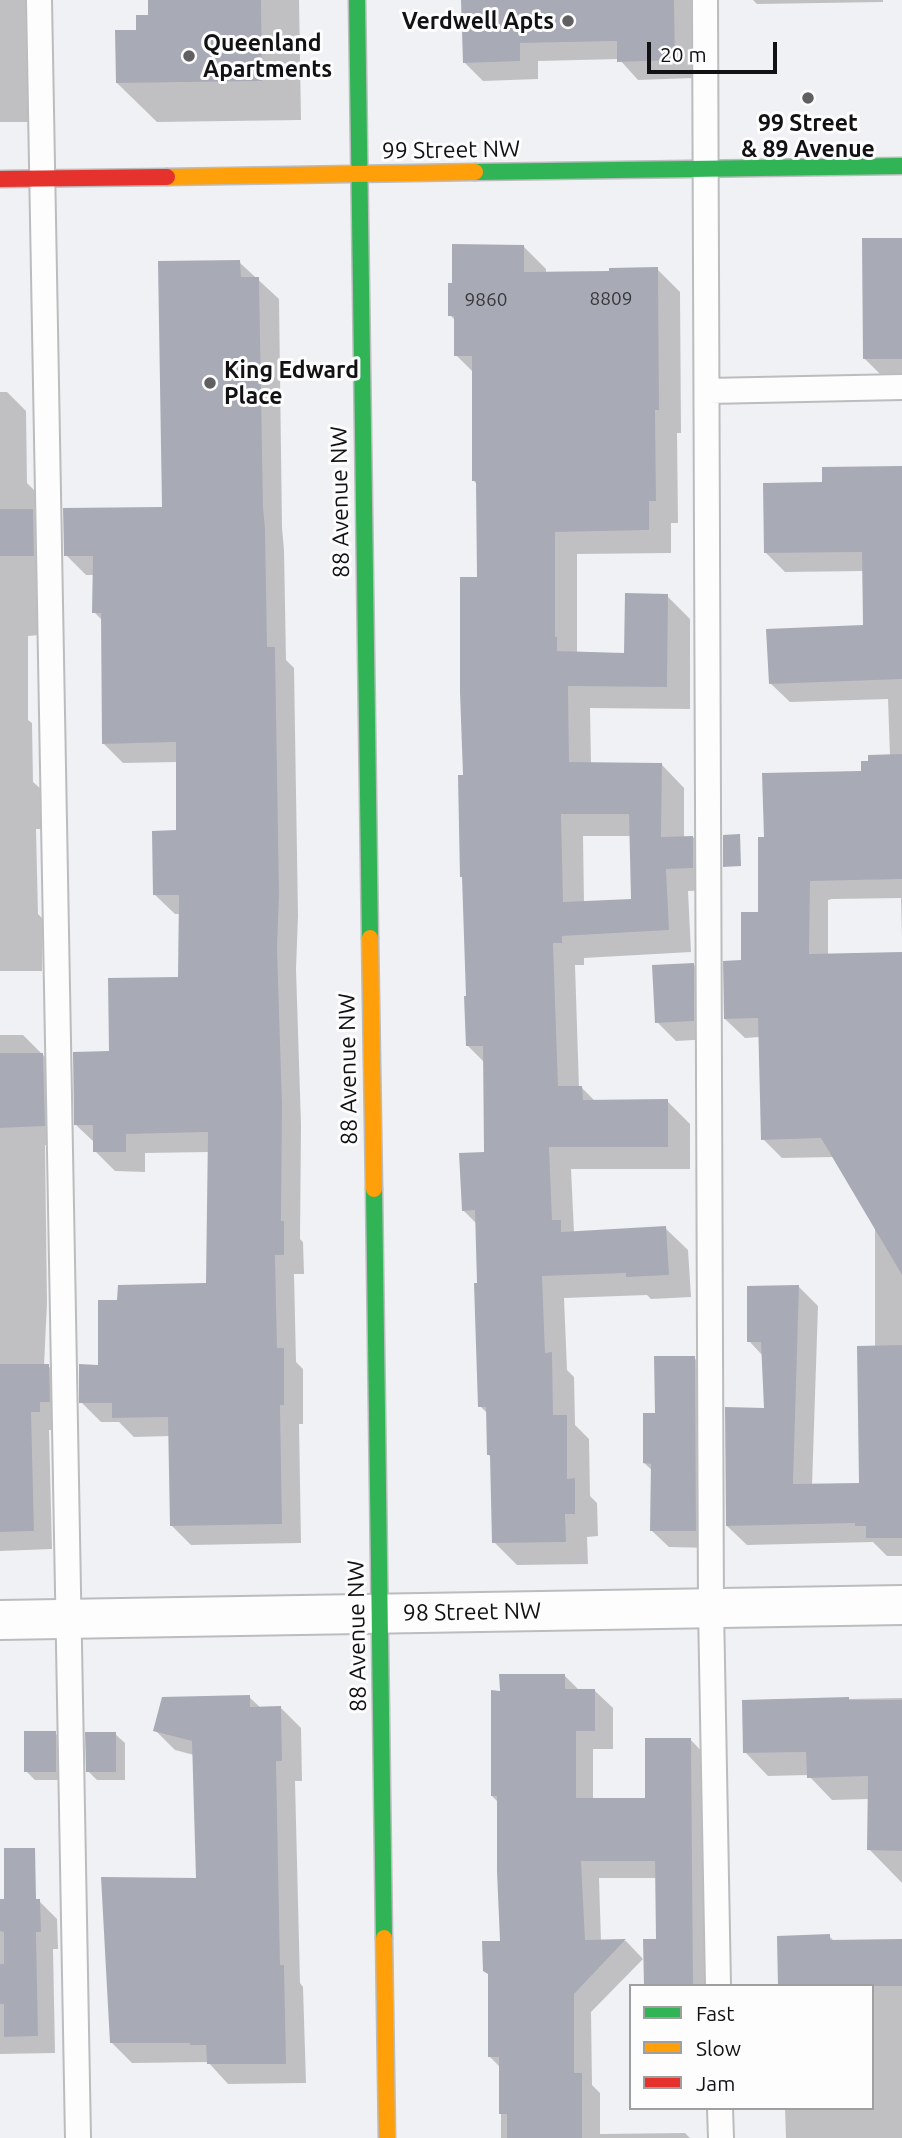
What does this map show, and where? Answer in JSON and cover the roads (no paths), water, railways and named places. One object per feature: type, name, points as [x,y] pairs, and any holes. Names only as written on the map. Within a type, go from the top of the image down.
[{"type":"street","name":"88 Avenue NW","points":[[357,0],[387,2138]]},
{"type":"street","name":"99 Street NW","points":[[0,179],[902,166]]},
{"type":"street","name":"98 Street NW","points":[[0,1620],[902,1605]]},
{"type":"lane","points":[[38,0],[78,2138]]},
{"type":"lane","points":[[705,0],[711,1608],[718,1984]]},
{"type":"lane","points":[[708,391],[902,387]]},
{"type":"lane","points":[[720,2110],[721,2138]]},
{"type":"place","name":"Verdwell Apts","points":[[568,21]]},
{"type":"place","name":"Queenland Apartments","points":[[189,56]]},
{"type":"place","name":"99 Street & 89 Avenue","points":[[808,98]]},
{"type":"place","name":"King Edward Place","points":[[210,383]]}]
